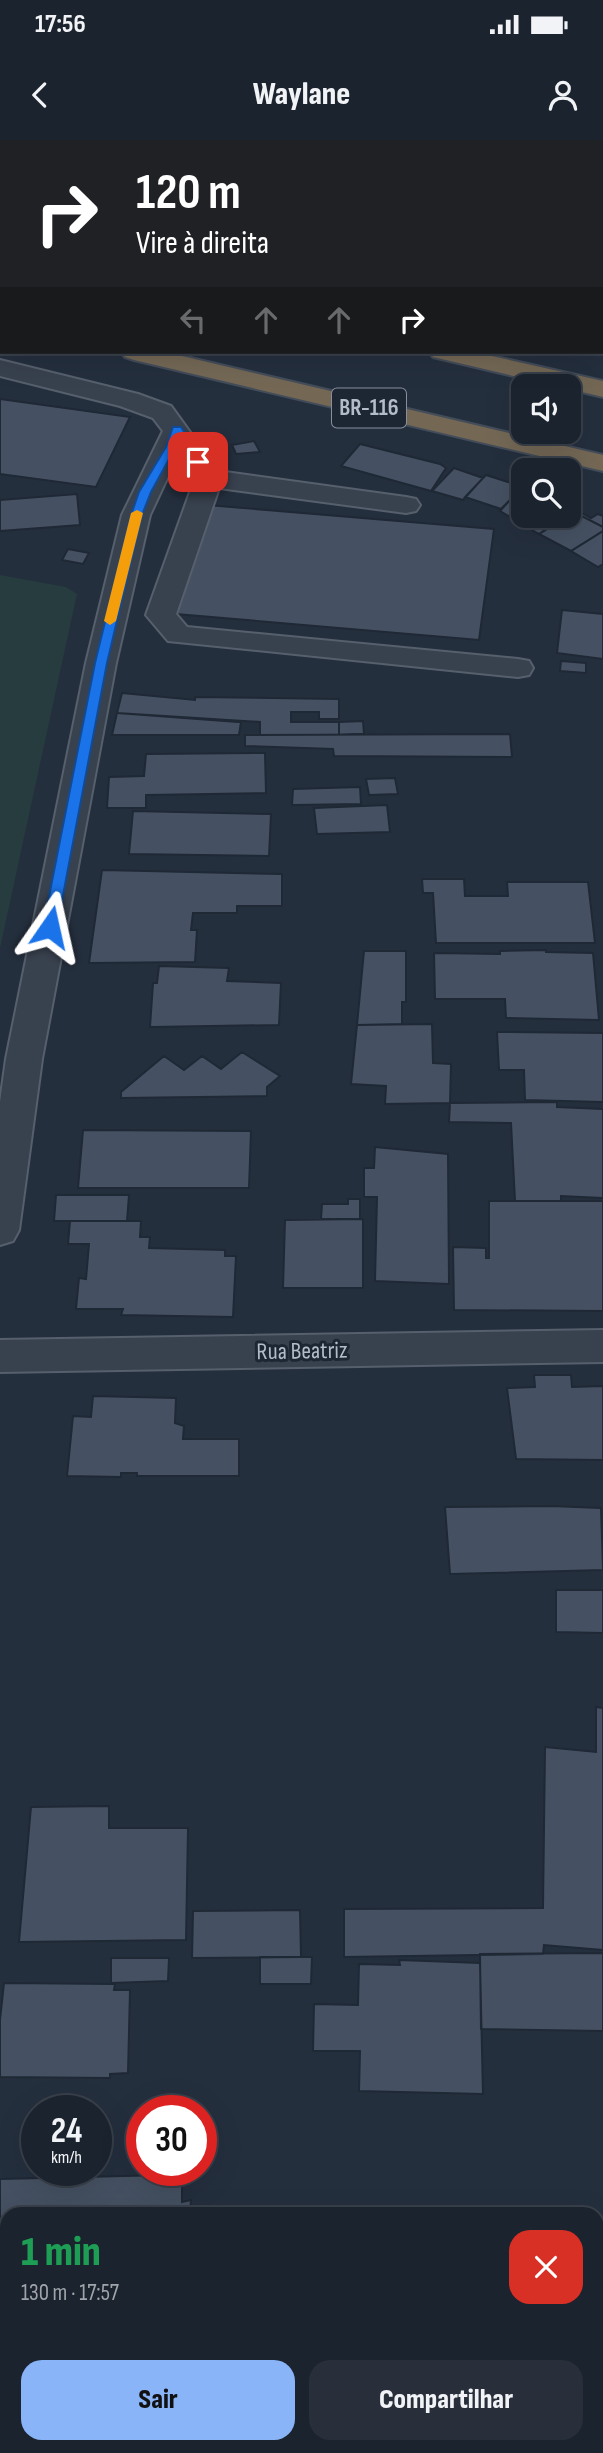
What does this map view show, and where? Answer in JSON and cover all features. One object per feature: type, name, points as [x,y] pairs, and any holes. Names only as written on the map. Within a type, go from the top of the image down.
[{"type":"highway","name":"BR-116","points":[[142,354],[603,463]]},
{"type":"highway","points":[[451,354],[603,389]]},
{"type":"street","points":[[0,368],[129,400],[162,412],[209,478],[405,505]]},
{"type":"street","points":[[0,1230],[12,1057],[127,547],[145,492],[171,447],[177,430]]},
{"type":"street","points":[[209,478],[162,615],[178,635],[518,668]]},
{"type":"street","name":"Rua Beatriz","points":[[0,1356],[603,1346]]},
{"type":"green space","points":[[0,575],[66,587],[77,594],[0,948]]},
{"type":"building","points":[[0,399],[130,417],[96,487],[0,474]]},
{"type":"building","points":[[254,441],[260,452],[236,454],[232,445]]},
{"type":"building","points":[[360,444],[440,464],[446,468],[431,491],[341,466]]},
{"type":"building","points":[[454,468],[483,478],[463,500],[432,491]]},
{"type":"building","points":[[486,475],[511,483],[511,499],[501,509],[465,497]]},
{"type":"building","points":[[77,494],[80,525],[0,531],[0,500]]},
{"type":"building","points":[[511,499],[511,518],[500,511]]},
{"type":"building","points":[[207,505],[494,529],[479,640],[176,614]]},
{"type":"building","points":[[581,512],[591,518],[598,514],[603,516],[603,527],[581,516]]},
{"type":"building","points":[[581,516],[603,527],[603,531],[571,551],[539,534],[549,528],[581,528]]},
{"type":"building","points":[[529,528],[548,528],[539,534]]},
{"type":"building","points":[[603,531],[603,564],[598,567],[571,551]]},
{"type":"building","points":[[68,549],[89,553],[83,564],[62,560]]},
{"type":"building","points":[[562,610],[603,614],[603,659],[557,653]]},
{"type":"building","points":[[561,661],[586,663],[586,673],[560,671]]},
{"type":"building","points":[[122,693],[195,700],[195,697],[339,699],[339,719],[319,719],[319,712],[291,712],[291,722],[339,722],[339,735],[260,735],[260,722],[117,713]]},
{"type":"building","points":[[117,713],[241,722],[239,735],[112,735]]},
{"type":"building","points":[[363,721],[364,734],[339,735],[339,722]]},
{"type":"building","points":[[510,734],[512,757],[334,756],[333,749],[245,746],[245,735]]},
{"type":"building","points":[[265,753],[266,793],[146,795],[146,808],[107,808],[109,777],[144,776],[146,754]]},
{"type":"building","points":[[395,778],[398,794],[369,795],[366,779]]},
{"type":"building","points":[[360,787],[361,804],[292,805],[293,789]]},
{"type":"building","points":[[387,805],[390,832],[317,834],[314,808]]},
{"type":"building","points":[[133,811],[271,814],[269,856],[129,854]]},
{"type":"building","points":[[102,870],[282,874],[282,906],[237,906],[237,913],[193,913],[191,930],[197,930],[195,962],[89,963]]},
{"type":"building","points":[[422,879],[464,879],[465,896],[508,896],[507,882],[588,882],[595,943],[436,943],[433,893],[423,893]]},
{"type":"building","points":[[364,951],[406,951],[406,1002],[402,1002],[402,1024],[357,1025]]},
{"type":"building","points":[[500,951],[593,953],[599,1020],[506,1018],[505,999],[435,999],[434,953],[500,954]]},
{"type":"building","points":[[159,966],[229,968],[227,981],[281,983],[279,1025],[150,1027],[153,983],[157,983]]},
{"type":"building","points":[[432,1024],[433,1063],[451,1064],[450,1103],[385,1104],[386,1086],[351,1084],[357,1025]]},
{"type":"building","points":[[497,1032],[603,1033],[603,1102],[525,1100],[524,1070],[499,1070]]},
{"type":"building","points":[[242,1052],[280,1076],[267,1087],[267,1096],[121,1098],[121,1092],[164,1056],[184,1070],[202,1056],[221,1069]]},
{"type":"building","points":[[557,1102],[557,1107],[603,1109],[603,1198],[561,1196],[561,1201],[515,1201],[511,1123],[449,1122],[450,1103]]},
{"type":"building","points":[[83,1130],[251,1131],[249,1188],[78,1188]]},
{"type":"building","points":[[375,1147],[448,1154],[449,1284],[375,1281],[377,1197],[364,1197],[364,1168],[374,1168]]},
{"type":"building","points":[[56,1195],[129,1195],[127,1221],[54,1221]]},
{"type":"building","points":[[348,1199],[360,1199],[360,1219],[321,1219],[322,1204],[348,1204]]},
{"type":"building","points":[[489,1201],[603,1201],[603,1311],[454,1310],[453,1247],[486,1248],[486,1258],[489,1258]]},
{"type":"building","points":[[363,1219],[363,1288],[283,1288],[285,1220]]},
{"type":"building","points":[[70,1221],[141,1221],[140,1237],[150,1237],[149,1248],[225,1250],[225,1256],[236,1256],[233,1317],[121,1315],[123,1309],[76,1309],[79,1278],[86,1279],[89,1244],[68,1244]]},
{"type":"building","points":[[534,1375],[571,1375],[572,1387],[603,1386],[603,1460],[516,1459],[507,1388],[535,1387]]},
{"type":"building","points":[[93,1396],[176,1398],[175,1423],[184,1426],[183,1439],[239,1439],[239,1476],[137,1476],[137,1473],[121,1473],[121,1477],[67,1476],[73,1416],[91,1417]]},
{"type":"building","points":[[445,1507],[601,1508],[603,1570],[450,1574]]},
{"type":"building","points":[[556,1590],[603,1590],[603,1633],[556,1632]]},
{"type":"building","points":[[596,1707],[603,1708],[603,1950],[544,1945],[543,1954],[344,1957],[344,1909],[543,1908],[545,1747],[596,1752]]},
{"type":"building","points":[[109,1806],[109,1828],[188,1828],[186,1940],[19,1942],[31,1807]]},
{"type":"building","points":[[300,1910],[301,1957],[192,1958],[193,1911]]},
{"type":"building","points":[[603,1953],[603,2031],[481,2029],[480,1954]]},
{"type":"building","points":[[260,1957],[312,1957],[311,1984],[260,1984]]},
{"type":"building","points":[[111,1958],[169,1958],[168,1981],[111,1983]]},
{"type":"building","points":[[399,1960],[480,1963],[483,2094],[359,2091],[360,2051],[313,2051],[314,2004],[358,2005],[359,1964],[400,1965]]},
{"type":"building","points":[[4,1983],[115,1984],[114,1990],[130,1990],[128,2073],[110,2074],[110,2078],[0,2077],[0,2020]]},
{"type":"building","points":[[112,2176],[126,2176],[126,2186],[182,2186],[182,2202],[191,2200],[190,2207],[0,2207],[0,2179],[21,2178],[21,2186],[112,2186]]},
{"type":"slow traffic","points":[[110,621],[137,513]]},
{"type":"route","points":[[50,927],[101,663],[136,515],[177,430],[198,462]]}]
